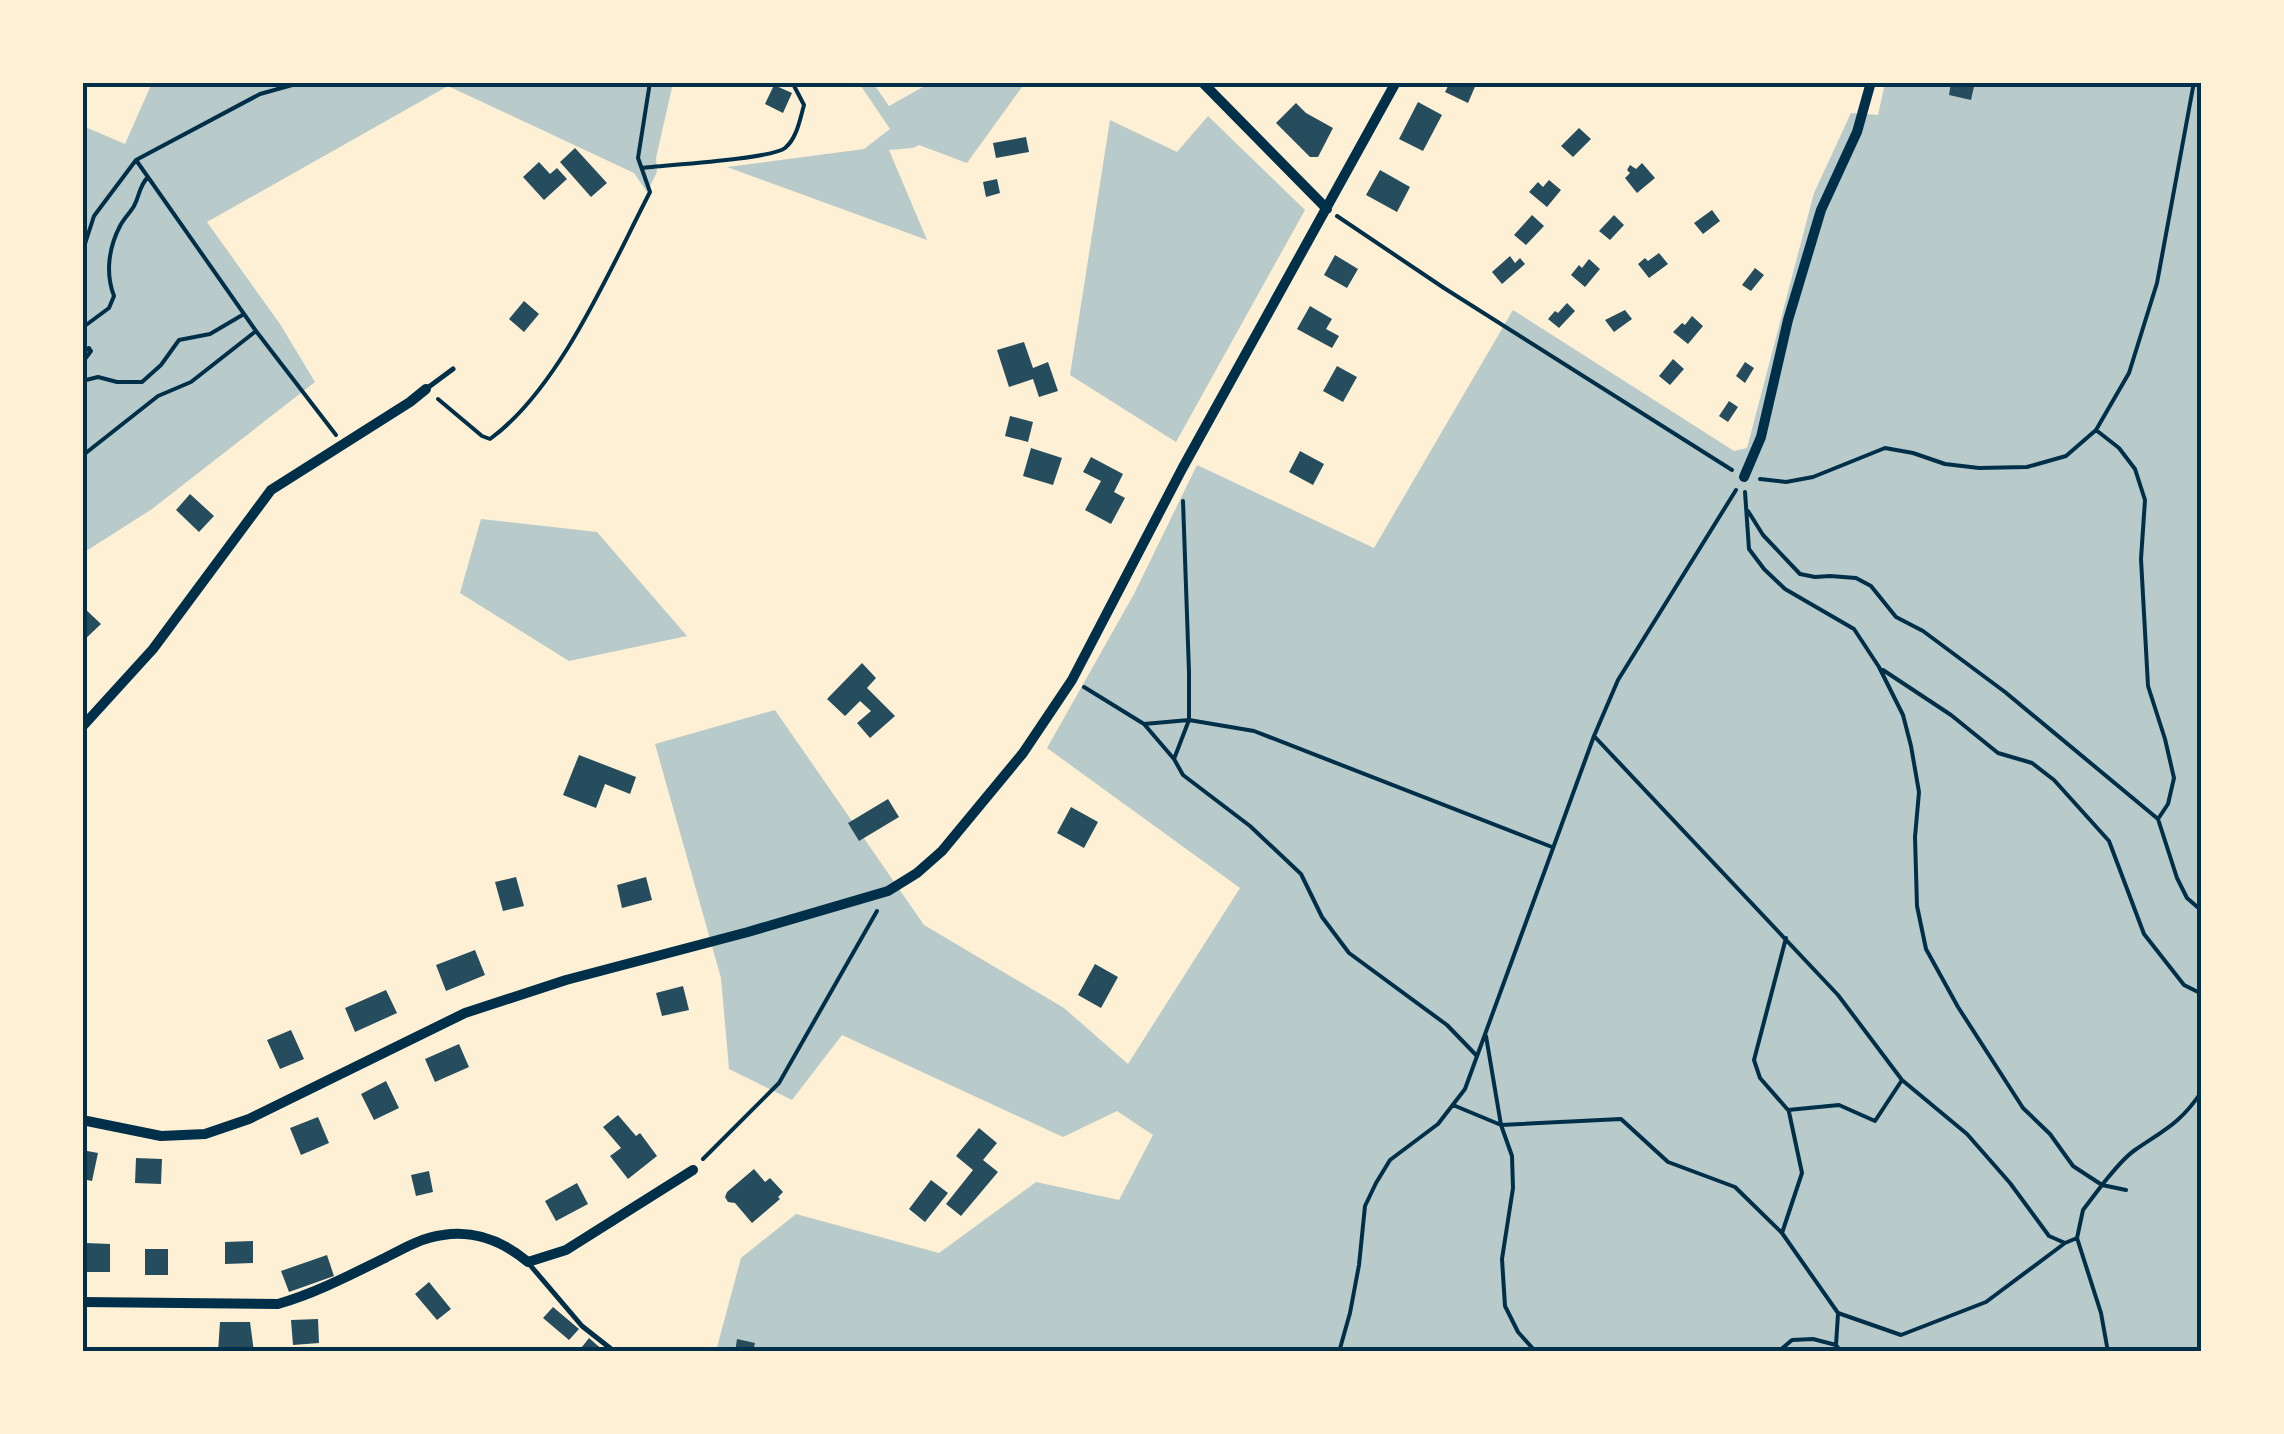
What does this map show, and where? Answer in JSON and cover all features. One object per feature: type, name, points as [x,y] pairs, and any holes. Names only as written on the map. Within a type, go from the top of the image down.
[{"type":"street","points":[[1202,82],[1326,209]]},
{"type":"street","points":[[82,1120],[161,1136],[205,1134],[249,1119],[465,1013],[566,980],[888,891],[917,873],[942,852],[1023,753],[1072,680],[1182,469],[1396,82]]},
{"type":"street","points":[[1744,478],[1761,437],[1788,320],[1821,210],[1857,132],[1871,82]]},
{"type":"street","points":[[82,727],[153,649],[271,490],[426,389]]},
{"type":"street","points":[[82,1302],[278,1304],[308,1295],[442,1234],[481,1236],[509,1246],[528,1262],[566,1250],[693,1170]]},
{"type":"lane","points":[[426,389],[453,369]]},
{"type":"lane","points":[[528,1262],[582,1326],[615,1352]]},
{"type":"path","points":[[82,253],[94,216],[136,160],[260,94],[303,82]]},
{"type":"path","points":[[426,389],[490,439],[510,425],[542,384],[579,328],[650,192],[638,158],[650,82]]},
{"type":"path","points":[[642,168],[784,150],[796,134],[804,104],[792,82]]},
{"type":"path","points":[[1326,209],[1744,478],[1786,482],[1813,477],[1886,448],[1944,464],[2028,468],[2066,456],[2096,430],[2130,373],[2156,283],[2194,82]]},
{"type":"path","points":[[136,160],[256,332],[343,445]]},
{"type":"path","points":[[82,328],[108,308],[114,296],[108,282],[110,253],[120,225],[148,178]]},
{"type":"path","points":[[82,199],[82,213]]},
{"type":"path","points":[[82,386],[86,380],[98,377],[142,382],[161,365],[179,340],[210,334],[244,314]]},
{"type":"path","points":[[82,456],[158,396],[191,382],[256,332]]},
{"type":"path","points":[[82,352],[89,348],[91,351],[82,363]]},
{"type":"path","points":[[82,373],[86,380]]},
{"type":"path","points":[[2096,430],[2119,448],[2135,469],[2144,500],[2141,560],[2148,686],[2166,738],[2174,778],[2168,804],[2158,819]]},
{"type":"path","points":[[1174,759],[1188,720],[1182,469]]},
{"type":"path","points":[[1744,478],[1749,549],[1785,589],[1854,629],[1903,715],[1919,792],[1915,837],[1917,906],[1926,949],[2023,1108],[2050,1134],[2073,1166],[2102,1186],[2126,1190]]},
{"type":"path","points":[[1339,1352],[1359,1265],[1365,1206],[1390,1160],[1438,1124],[1465,1090],[1552,847],[1618,680],[1744,478]]},
{"type":"path","points":[[1747,509],[1763,535],[1800,574],[1856,578],[1871,586],[1896,617],[1924,631],[2004,692],[2158,819],[2177,878],[2187,898],[2202,911]]},
{"type":"path","points":[[1879,667],[1998,753],[2032,762],[2054,780],[2109,841],[2144,934],[2184,985],[2202,994]]},
{"type":"path","points":[[1072,680],[1144,724],[1184,776],[1250,826],[1301,874],[1322,917],[1349,953],[1447,1025],[1476,1056]]},
{"type":"path","points":[[1144,724],[1188,720],[1254,731],[1552,847]]},
{"type":"path","points":[[1594,736],[1838,995],[1902,1080],[1967,1134],[2049,1236],[2065,1243]]},
{"type":"path","points":[[693,1170],[779,1083],[888,891]]},
{"type":"path","points":[[1782,1233],[1802,1172],[1788,1110],[1760,1078],[1754,1060],[1786,938]]},
{"type":"path","points":[[1485,1031],[1501,1125],[1512,1156],[1513,1188],[1502,1259],[1505,1306],[1518,1332],[1536,1352]]},
{"type":"path","points":[[1788,1110],[1839,1105],[1875,1121],[1902,1080]]},
{"type":"path","points":[[2108,1352],[2101,1313],[2077,1238],[2084,1210],[2132,1152],[2164,1132],[2191,1108],[2202,1092]]},
{"type":"path","points":[[1454,1106],[1501,1125],[1621,1119],[1668,1162],[1736,1187],[1782,1233],[1838,1314],[1901,1335],[1986,1302],[2077,1238]]},
{"type":"path","points":[[1838,1314],[1836,1344],[1841,1352]]},
{"type":"path","points":[[1778,1352],[1792,1340],[1836,1344]]},
{"type":"shaded area","points":[[152,83],[673,83],[656,158],[657,172],[647,192],[634,173],[448,86],[207,222],[280,324],[315,382],[152,509],[83,553],[83,126],[125,144]]},
{"type":"shaded area","points":[[859,83],[873,83],[889,106],[930,83],[1011,83],[1022,87],[967,163],[919,145],[889,150],[927,240],[727,167],[864,149],[890,129]]},
{"type":"shaded area","points":[[1885,83],[2201,83],[2201,1351],[716,1351],[741,1258],[796,1214],[939,1253],[1036,1182],[1119,1200],[1153,1135],[1117,1111],[1063,1137],[842,1035],[792,1100],[729,1069],[721,978],[655,744],[775,710],[924,925],[1064,1008],[1128,1064],[1240,888],[1047,748],[1134,594],[1197,465],[1374,548],[1513,310],[1734,451],[1747,448],[1814,193],[1851,113],[1878,115]]},
{"type":"shaded area","points":[[1208,116],[1305,210],[1176,442],[1070,375],[1110,120],[1177,152]]},
{"type":"shaded area","points":[[481,519],[597,532],[687,636],[569,661],[460,593]]},
{"type":"building","points":[[1450,82],[1477,82],[1468,103],[1445,92]]},
{"type":"building","points":[[1951,82],[1975,82],[1971,100],[1949,95]]},
{"type":"building","points":[[774,85],[792,93],[783,113],[765,104]]},
{"type":"building","points":[[1418,102],[1442,115],[1423,151],[1399,139]]},
{"type":"building","points":[[1296,103],[1333,128],[1318,157],[1310,157],[1276,123]]},
{"type":"building","points":[[1579,128],[1591,139],[1573,157],[1561,146]]},
{"type":"building","points":[[1026,137],[1029,152],[996,158],[993,143]]},
{"type":"building","points":[[575,148],[607,183],[591,197],[560,162]]},
{"type":"building","points":[[539,162],[550,174],[557,168],[567,179],[544,200],[523,177]]},
{"type":"building","points":[[1642,163],[1655,178],[1637,193],[1625,178],[1630,165],[1636,169]]},
{"type":"building","points":[[1380,170],[1410,187],[1397,212],[1366,195]]},
{"type":"building","points":[[997,179],[1000,193],[986,197],[983,182]]},
{"type":"building","points":[[1549,180],[1561,190],[1547,207],[1529,192],[1538,182],[1543,187]]},
{"type":"building","points":[[1712,210],[1720,221],[1703,234],[1694,223]]},
{"type":"building","points":[[1532,215],[1544,226],[1526,245],[1514,235]]},
{"type":"building","points":[[1614,215],[1624,225],[1610,240],[1599,231]]},
{"type":"building","points":[[1659,253],[1668,264],[1649,278],[1638,264]]},
{"type":"building","points":[[1335,255],[1358,269],[1347,288],[1324,275]]},
{"type":"building","points":[[1510,256],[1515,263],[1520,258],[1525,264],[1502,284],[1492,272]]},
{"type":"building","points":[[1589,259],[1600,269],[1585,287],[1571,275]]},
{"type":"building","points":[[1755,268],[1764,275],[1751,291],[1742,285]]},
{"type":"building","points":[[524,301],[539,314],[524,332],[509,319]]},
{"type":"building","points":[[1567,303],[1575,311],[1559,328],[1548,319]]},
{"type":"building","points":[[1310,306],[1332,319],[1326,329],[1339,336],[1332,348],[1297,329]]},
{"type":"building","points":[[1625,310],[1632,319],[1614,332],[1605,320]]},
{"type":"building","points":[[1692,316],[1703,326],[1688,344],[1673,332]]},
{"type":"building","points":[[1024,342],[1033,368],[1048,362],[1058,391],[1039,397],[1033,379],[1009,387],[997,350]]},
{"type":"building","points":[[1673,359],[1684,369],[1670,385],[1659,376]]},
{"type":"building","points":[[1745,362],[1754,368],[1745,383],[1736,376]]},
{"type":"building","points":[[1337,366],[1357,377],[1343,402],[1323,391]]},
{"type":"building","points":[[1729,401],[1738,407],[1728,422],[1719,416]]},
{"type":"building","points":[[1010,416],[1033,422],[1028,442],[1005,436]]},
{"type":"building","points":[[1031,448],[1062,458],[1053,485],[1023,476]]},
{"type":"building","points":[[1300,451],[1324,464],[1313,485],[1289,472]]},
{"type":"building","points":[[1091,457],[1123,474],[1114,492],[1125,498],[1111,524],[1085,510],[1101,481],[1083,472]]},
{"type":"building","points":[[190,494],[214,516],[199,532],[176,510]]},
{"type":"building","points":[[82,606],[101,624],[82,642]]},
{"type":"building","points":[[862,663],[876,678],[867,688],[895,716],[870,738],[857,723],[871,711],[860,701],[845,716],[827,699]]},
{"type":"building","points":[[579,755],[636,777],[630,794],[605,784],[596,808],[563,795]]},
{"type":"building","points":[[888,799],[899,817],[859,841],[848,823]]},
{"type":"building","points":[[1071,807],[1098,822],[1084,848],[1057,833]]},
{"type":"building","points":[[516,877],[524,906],[503,911],[495,882]]},
{"type":"building","points":[[646,877],[652,900],[622,908],[617,885]]},
{"type":"building","points":[[475,950],[485,975],[446,991],[436,965]]},
{"type":"building","points":[[1095,964],[1118,977],[1101,1008],[1078,995]]},
{"type":"building","points":[[683,986],[689,1010],[662,1016],[656,993]]},
{"type":"building","points":[[386,990],[397,1013],[355,1032],[345,1008]]},
{"type":"building","points":[[291,1030],[304,1059],[280,1069],[267,1040]]},
{"type":"building","points":[[459,1044],[469,1067],[435,1082],[425,1059]]},
{"type":"building","points":[[386,1081],[399,1108],[374,1120],[361,1094]]},
{"type":"building","points":[[618,1115],[636,1136],[640,1133],[657,1156],[628,1179],[610,1156],[621,1148],[603,1127]]},
{"type":"building","points":[[318,1117],[329,1143],[301,1155],[290,1128]]},
{"type":"building","points":[[979,1128],[997,1143],[983,1160],[998,1172],[961,1216],[946,1204],[973,1170],[956,1156]]},
{"type":"building","points":[[82,1150],[98,1153],[92,1181],[82,1179]]},
{"type":"building","points":[[136,1158],[162,1159],[161,1184],[135,1183]]},
{"type":"building","points":[[754,1169],[765,1182],[770,1178],[783,1192],[752,1223],[725,1197]]},
{"type":"building","points":[[429,1171],[433,1192],[416,1196],[411,1175]]},
{"type":"building","points":[[931,1180],[948,1193],[925,1222],[909,1209]]},
{"type":"building","points":[[577,1183],[588,1204],[556,1221],[545,1201]]},
{"type":"building","points":[[253,1241],[253,1263],[225,1264],[225,1242]]},
{"type":"building","points":[[86,1243],[110,1244],[110,1272],[86,1272]]},
{"type":"building","points":[[145,1249],[168,1249],[168,1275],[145,1275]]},
{"type":"building","points":[[327,1255],[334,1276],[289,1292],[281,1271]]},
{"type":"building","points":[[429,1282],[451,1309],[437,1320],[415,1294]]},
{"type":"building","points":[[553,1307],[579,1329],[569,1340],[543,1318]]},
{"type":"building","points":[[318,1319],[319,1343],[293,1345],[291,1320]]},
{"type":"building","points":[[220,1322],[250,1322],[254,1352],[218,1352]]},
{"type":"building","points":[[589,1338],[605,1352],[578,1352]]},
{"type":"building","points":[[737,1339],[755,1343],[753,1352],[735,1352]]}]
